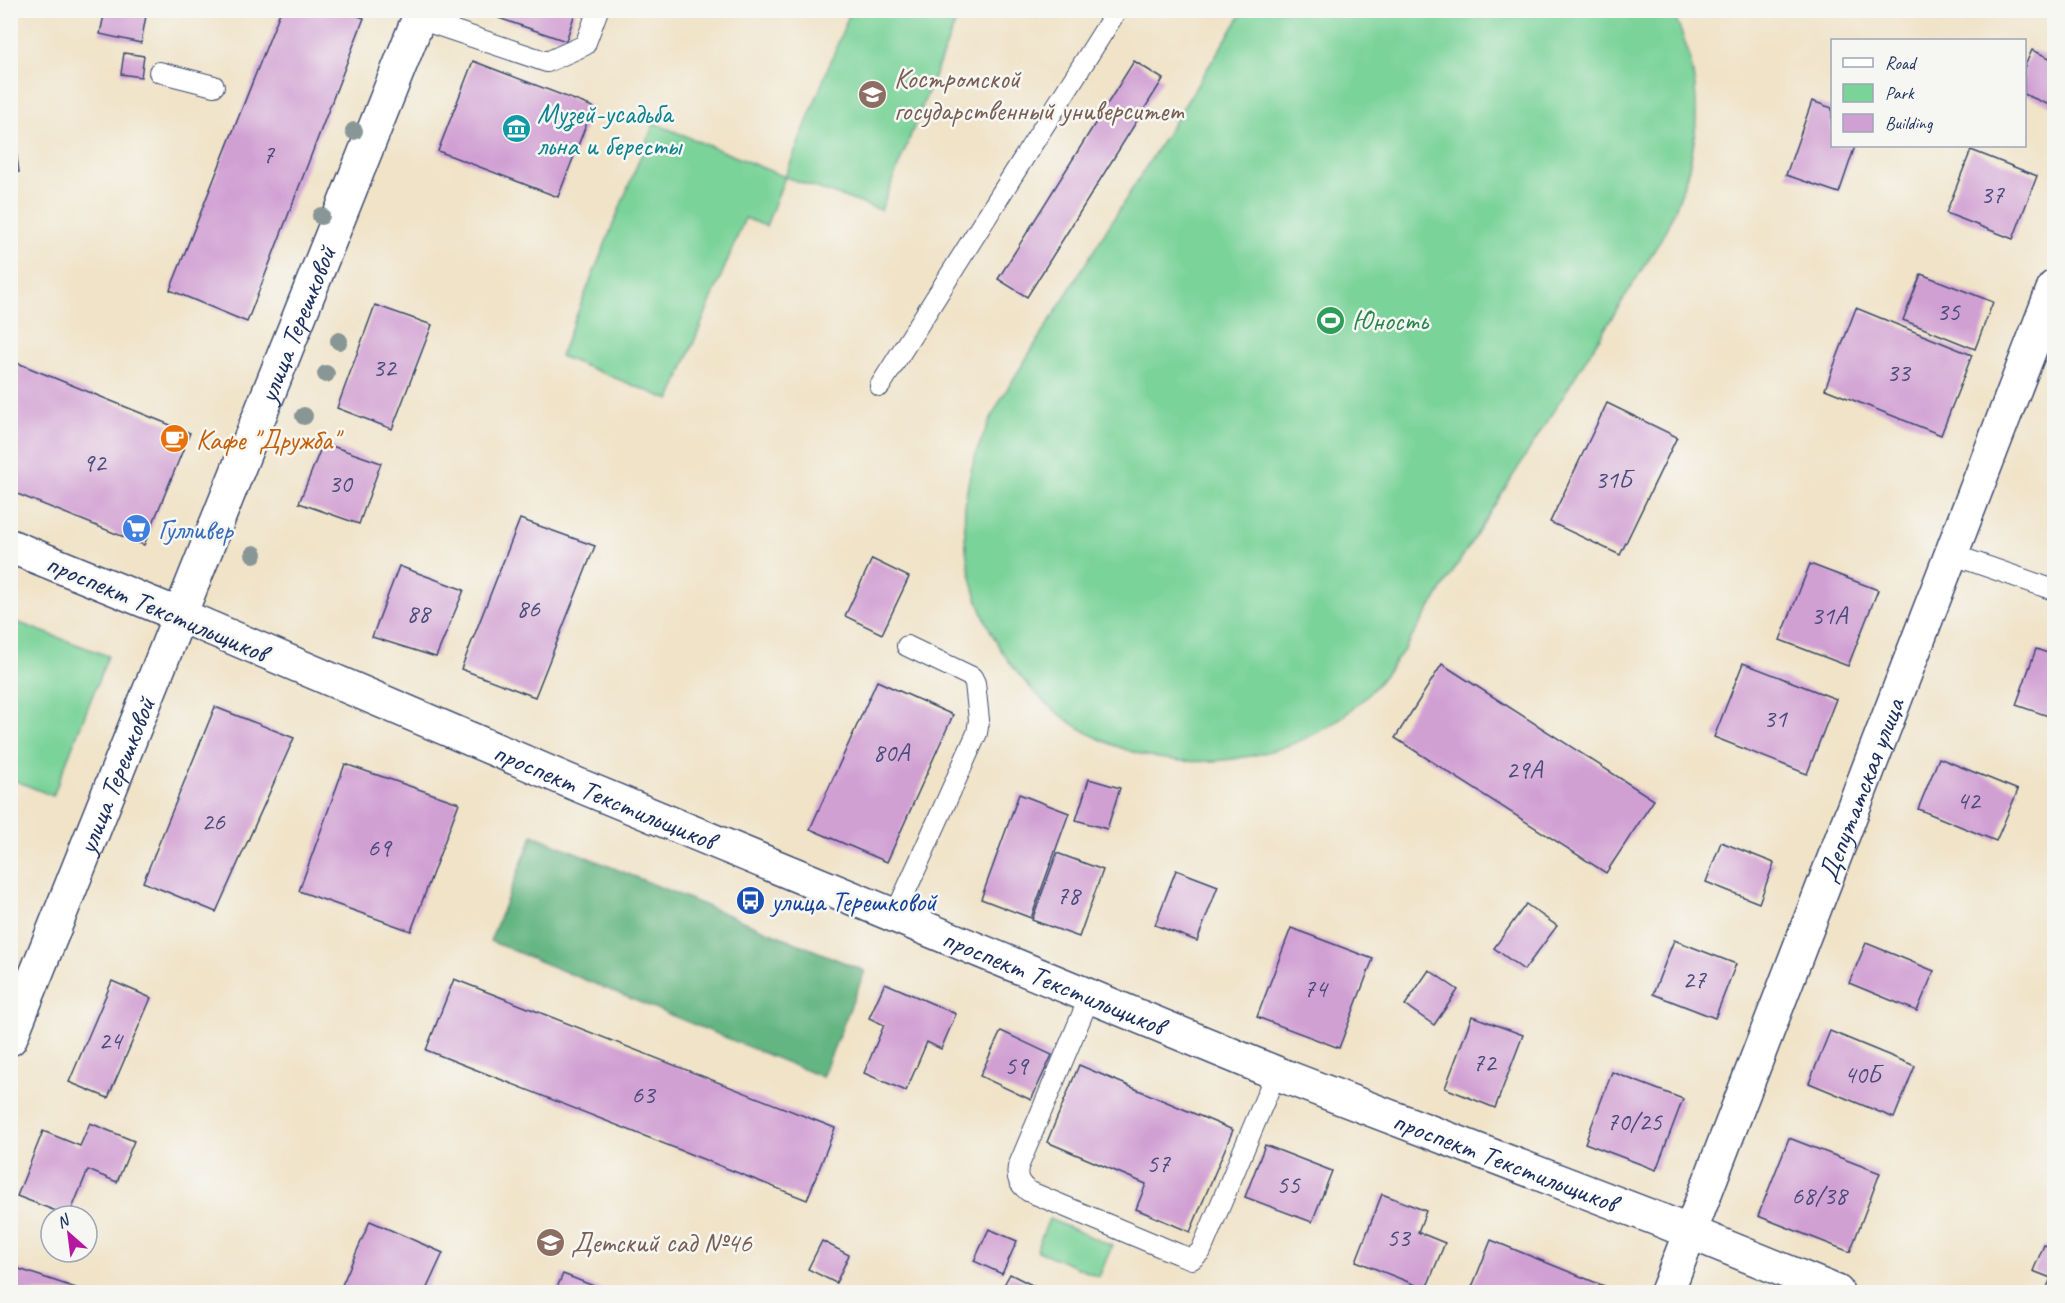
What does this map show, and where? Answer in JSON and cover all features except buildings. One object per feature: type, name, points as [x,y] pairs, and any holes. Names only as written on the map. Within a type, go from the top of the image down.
[{"type":"street","name":"улица Терешковой","points":[[10,1039],[182,616],[279,364],[421,15]]},
{"type":"street","name":"Депутатская улица","points":[[1667,1293],[2055,287]]},
{"type":"street","name":"проспект Текстильщиков","points":[[10,546],[182,616],[583,787],[1276,1073],[1689,1232],[1837,1293]]},
{"type":"lane","points":[[421,15],[548,62],[585,45],[598,10]]},
{"type":"lane","points":[[880,386],[1117,10]]},
{"type":"lane","points":[[159,72],[214,86]]},
{"type":"lane","points":[[1951,554],[2055,590]]},
{"type":"lane","points":[[895,915],[979,728],[975,683],[972,677],[908,646]]},
{"type":"lane","points":[[1090,996],[1018,1167],[1017,1176],[1020,1184],[1028,1191],[1178,1254],[1192,1259],[1201,1251],[1276,1073]]},
{"type":"green space","name":"Костромской государственный университет","points":[[851,10],[960,11],[881,210],[785,177]]},
{"type":"green space","name":"Юность","points":[[1244,10],[1672,11],[1684,40],[1692,70],[1696,98],[1696,127],[1692,156],[1684,184],[1674,213],[1660,241],[1404,650],[1382,679],[1344,716],[1299,741],[1266,752],[1233,759],[1178,761],[1126,750],[1079,728],[1039,697],[1006,657],[982,611],[968,561],[965,506],[969,477],[977,450],[1001,399]]},
{"type":"green space","points":[[654,123],[785,177],[766,226],[745,218],[670,400],[560,356]]},
{"type":"green space","points":[[11,620],[108,656],[53,796],[11,779]]},
{"type":"green space","points":[[533,835],[865,971],[822,1077],[490,941]]},
{"type":"green space","points":[[1049,1219],[1112,1246],[1099,1277],[1036,1250]]},
{"type":"place","name":"Костромской государственный университет","points":[[873,94]]},
{"type":"place","name":"Музей-усадьба льна и бересты","points":[[516,129]]},
{"type":"place","name":"Юность","points":[[1331,320]]},
{"type":"place","name":"Кафе \"Дружба\"","points":[[175,439]]},
{"type":"place","name":"Гулливер","points":[[137,529]]},
{"type":"place","name":"улица Терешковой","points":[[750,901]]},
{"type":"place","name":"Детский сад №46","points":[[550,1242]]}]
